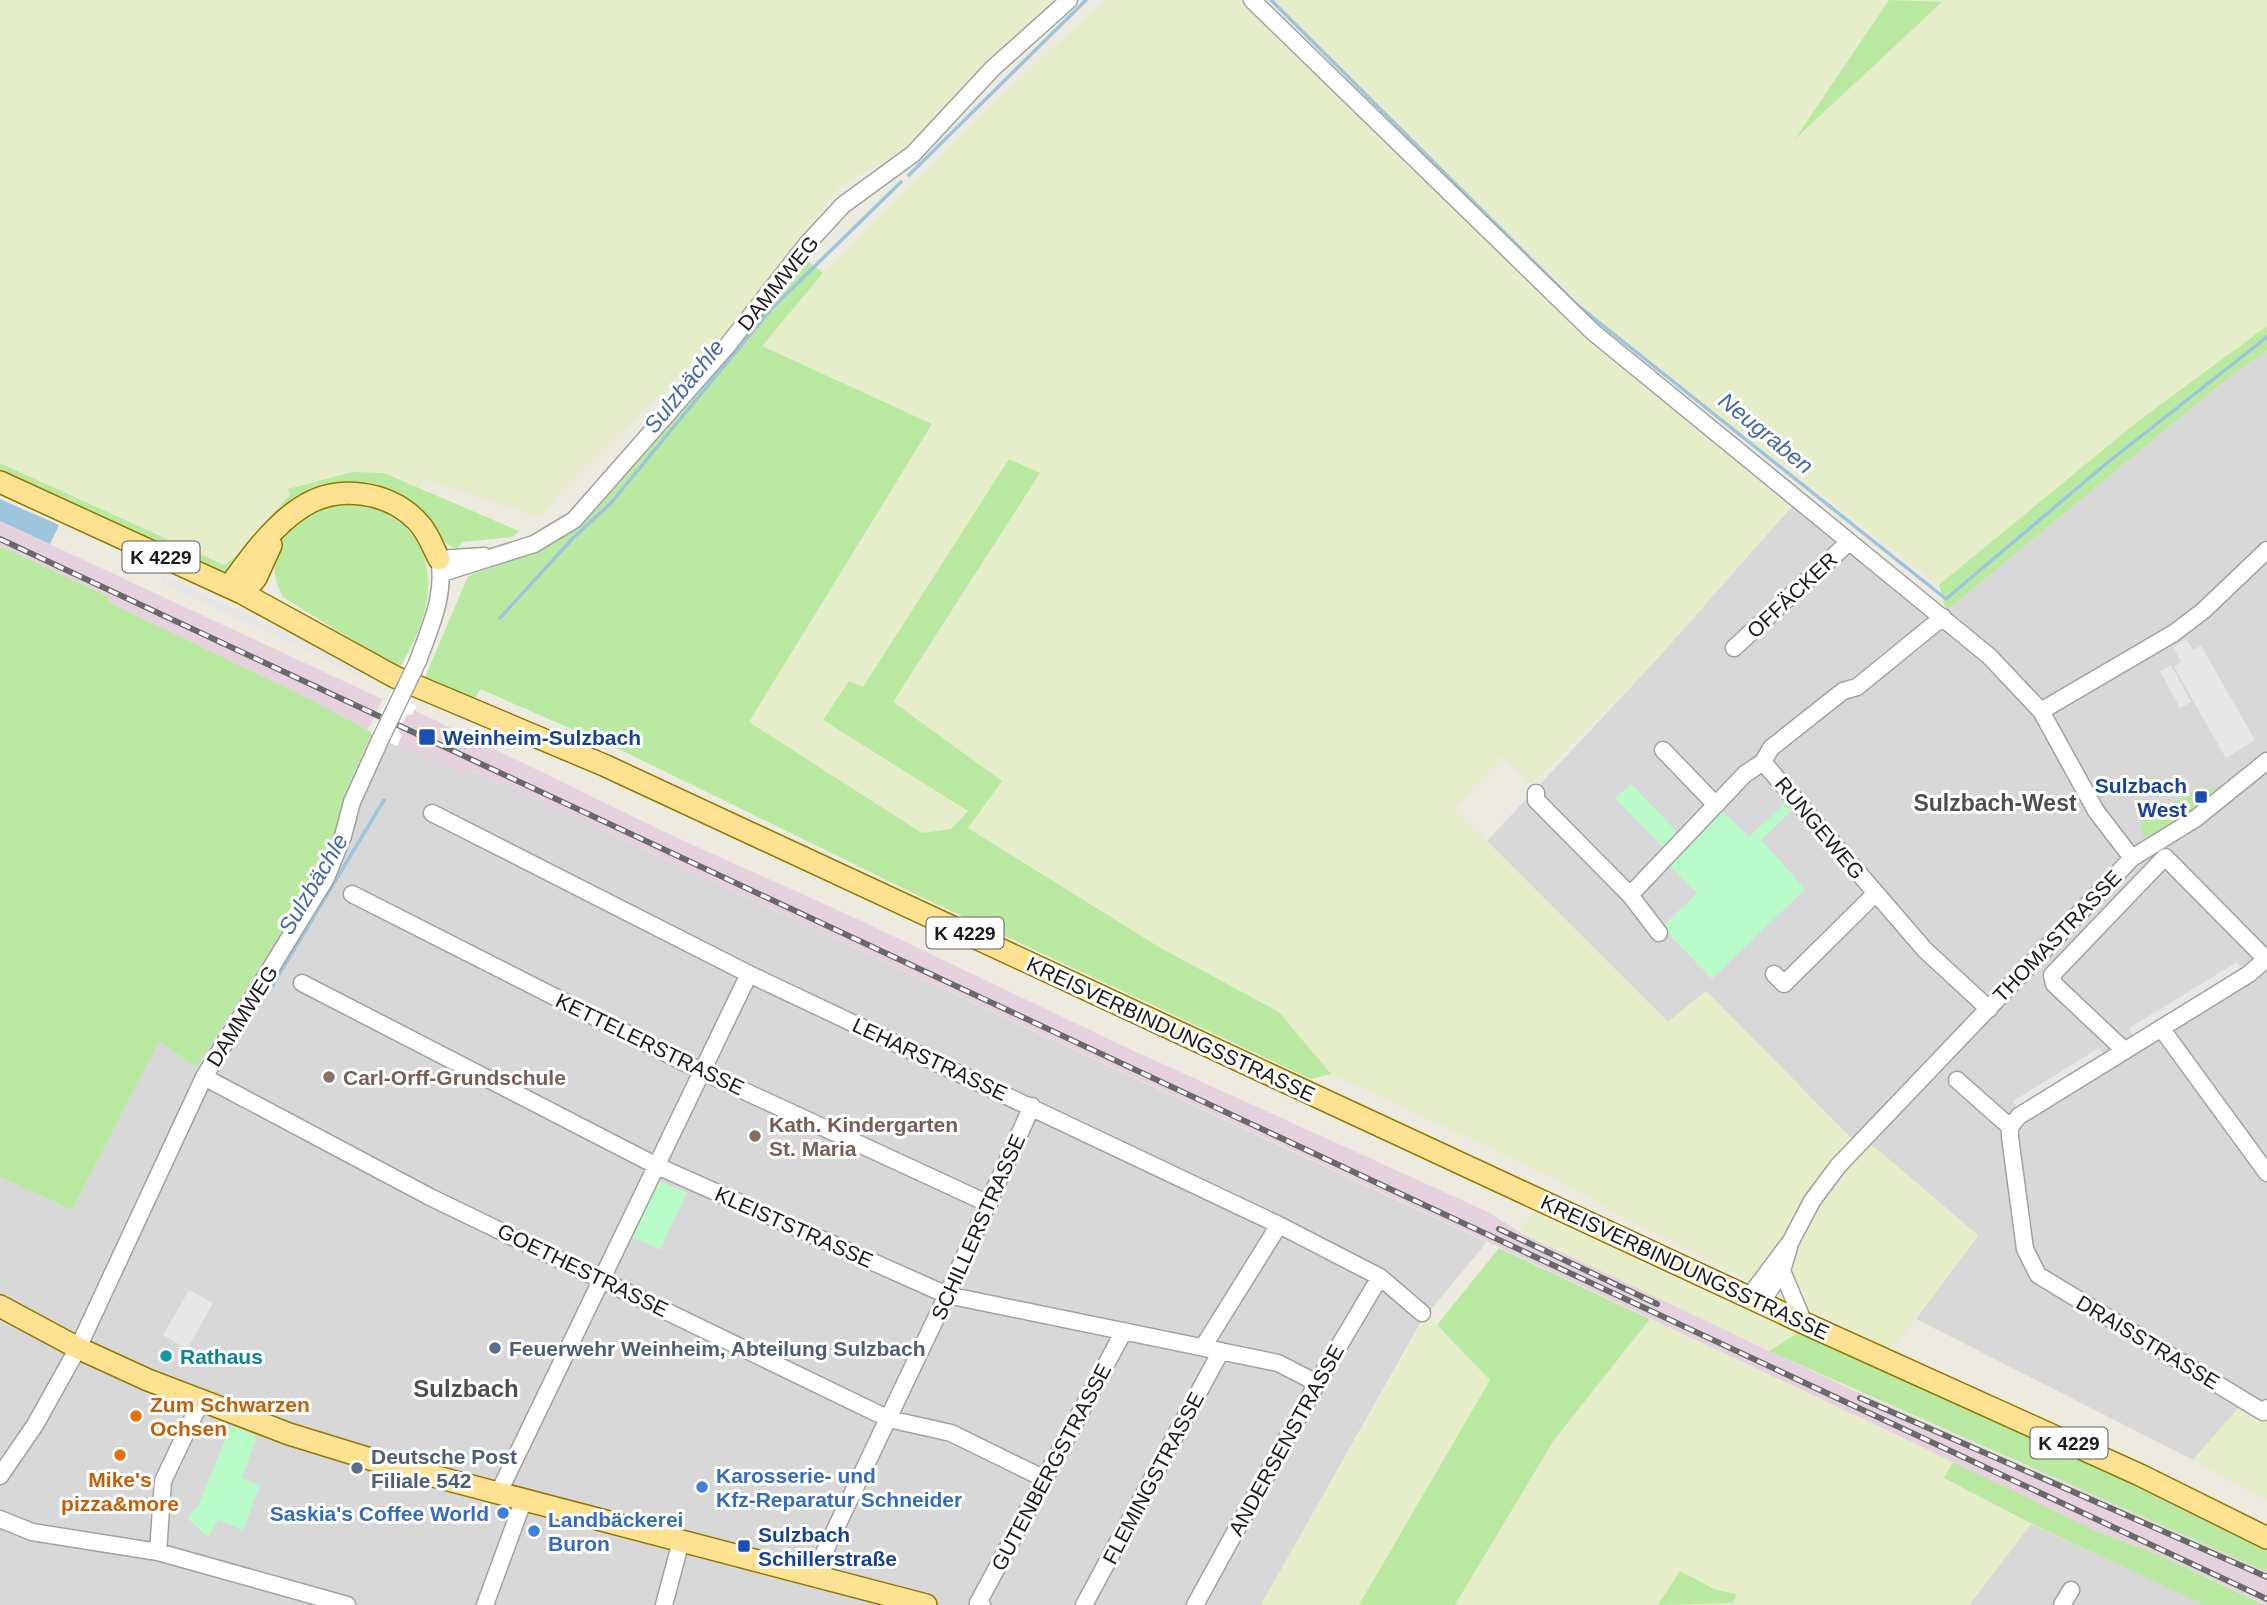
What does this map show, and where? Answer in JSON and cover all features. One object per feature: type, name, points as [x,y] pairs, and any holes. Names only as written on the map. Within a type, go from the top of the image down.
[{"type":"main road","name":"KREISVERBINDUNGSSTRASSE","points":[[0,482],[236,590],[396,677],[606,766],[1804,1323],[2140,1475],[2267,1538]]},
{"type":"main road","points":[[236,590],[244,566],[276,531],[303,506],[332,496],[361,493],[379,497],[408,512],[428,536],[440,566]]},
{"type":"main road","points":[[236,590],[263,565],[276,531]]},
{"type":"main road","points":[[263,565],[266,580],[283,615]]},
{"type":"main road","points":[[0,1306],[78,1348],[201,1401],[315,1442],[926,1605]]},
{"type":"street","name":"DAMMWEG","points":[[0,1476],[35,1425],[78,1348],[204,1077],[326,878],[343,836],[352,802],[418,661],[437,611],[440,566],[488,556],[548,537],[587,508],[727,346],[807,244],[843,205],[913,154],[993,68],[1069,0]]},
{"type":"street","points":[[1252,0],[1593,332],[1989,656],[2041,711],[2096,811],[2132,858]]},
{"type":"street","name":"OFFÄCKER","points":[[1734,648],[1849,542]]},
{"type":"street","points":[[2041,711],[2174,634],[2203,611],[2267,550]]},
{"type":"street","points":[[1630,895],[1745,774],[1763,762],[1771,748],[1843,691],[1857,687],[1943,617]]},
{"type":"street","points":[[1663,750],[1716,805]]},
{"type":"street","name":"THOMASTRASSE","points":[[1791,1241],[1812,1201],[1838,1166],[2132,858],[2195,818],[2267,761]]},
{"type":"street","name":"RUNGEWEG","points":[[1763,762],[1925,950],[1989,1009]]},
{"type":"street","points":[[1536,793],[1536,800],[1630,895],[1659,933]]},
{"type":"street","name":"LEHARSTRASSE","points":[[432,813],[749,974],[1279,1225],[1380,1277],[1422,1313]]},
{"type":"street","points":[[1957,1080],[2010,1127],[2019,1116],[2125,1051],[2249,974],[2267,959],[2165,857],[2052,975],[2054,984],[2125,1051]]},
{"type":"street","name":"KETTELERSTRASSE","points":[[352,894],[701,1071],[989,1204]]},
{"type":"street","name":"RUNGEWEG","points":[[1774,974],[1784,984],[1875,894]]},
{"type":"street","points":[[499,1492],[749,974]]},
{"type":"street","name":"KLEISTSTRASSE","points":[[302,983],[655,1165],[947,1295],[1278,1363],[1317,1383]]},
{"type":"street","points":[[2161,1028],[2267,1174]]},
{"type":"street","name":"GOETHESTRASSE","points":[[204,1077],[421,1192],[889,1419],[951,1433],[1045,1479]]},
{"type":"street","name":"SCHILLERSTRASSE","points":[[814,1574],[947,1295],[1032,1106]]},
{"type":"street","name":"DRAISSTRASSE","points":[[2010,1127],[2025,1249],[2031,1266],[2047,1280],[2266,1411]]},
{"type":"street","points":[[1203,1347],[1279,1225]]},
{"type":"street","points":[[1755,1300],[1791,1241]]},
{"type":"street","points":[[1755,1300],[1782,1271],[1791,1241]]},
{"type":"street","points":[[1782,1271],[1804,1323]]},
{"type":"street","name":"ANDERSENSTRASSE","points":[[1195,1605],[1317,1383],[1380,1277]]},
{"type":"street","name":"GUTENBERGSTRASSE","points":[[980,1604],[1124,1331]]},
{"type":"street","name":"FLEMINGSTRASSE","points":[[1084,1605],[1221,1351]]},
{"type":"street","points":[[158,1552],[159,1497],[163,1481],[201,1401]]},
{"type":"street","points":[[485,1605],[524,1499]]},
{"type":"street","points":[[0,1519],[32,1532],[158,1552],[347,1605]]},
{"type":"street","points":[[664,1605],[681,1541]]},
{"type":"street","points":[[2062,1605],[2071,1590]]},
{"type":"shaded area","points":[[2267,351],[2267,1422],[2239,1407],[2193,1460],[1916,1319],[1978,1236],[1877,1149],[1850,1137],[1706,991],[1668,1022],[1487,841],[1657,659],[1796,502],[1946,611],[2234,373]]},
{"type":"shaded area","points":[[0,521],[382,699],[367,731],[310,699],[108,602],[110,597],[0,546]]},
{"type":"shaded area","points":[[163,575],[365,669],[362,677],[160,582]]},
{"type":"shaded area","points":[[2186,639],[2193,650],[2201,646],[2255,740],[2226,758],[2174,667],[2181,662],[2173,647]]},
{"type":"shaded area","points":[[2171,665],[2191,702],[2180,708],[2160,671]]},
{"type":"shaded area","points":[[410,708],[671,835],[853,917],[1121,1045],[1488,1212],[1523,1234],[1848,1388],[2267,1572],[2267,1605],[2157,1554],[2037,1505],[1910,1441],[1463,1230],[514,789],[469,769],[465,775],[393,743]]},
{"type":"shaded area","points":[[372,733],[465,775],[468,769],[514,789],[1487,1242],[1422,1320],[1261,1605],[0,1605],[0,1177],[72,1210],[159,1040],[196,1066],[326,865],[346,791]]},
{"type":"shaded area","points":[[2237,962],[2244,971],[2134,1037],[2129,1028]]},
{"type":"shaded area","points":[[2099,1048],[2104,1057],[2018,1110],[2013,1101]]},
{"type":"shaded area","points":[[189,1290],[213,1303],[187,1349],[163,1335]]},
{"type":"shaded area","points":[[2031,1524],[2176,1591],[2205,1605],[1969,1605]]},
{"type":"green space","points":[[0,0],[1053,0],[911,147],[840,185],[748,311],[572,479],[540,517],[423,478],[419,487],[384,473],[352,472],[289,488],[291,495],[271,512],[233,560],[224,565],[0,463]]},
{"type":"green space","points":[[1106,0],[1246,0],[1597,345],[1790,507],[1657,659],[1531,784],[1502,756],[1454,809],[1668,1022],[1706,991],[1850,1137],[1877,1149],[1978,1235],[1892,1350],[1622,1216],[1549,1175],[1331,1074],[1279,1012],[1159,947],[968,828],[1002,781],[892,702],[1040,473],[1009,459],[863,687],[968,811],[951,829],[922,833],[749,722],[932,424],[761,346],[823,273],[988,108]]},
{"type":"green space","points":[[1272,0],[2267,0],[2267,326],[2137,422],[1939,585],[1632,349],[1579,304]]},
{"type":"green space","points":[[1889,0],[1942,2],[1795,139]]},
{"type":"green space","points":[[802,256],[823,273],[762,346],[932,424],[749,722],[922,833],[951,829],[968,811],[823,720],[849,681],[863,687],[1009,459],[1040,473],[893,702],[1002,781],[968,828],[1159,947],[1279,1012],[1331,1074],[1311,1079],[915,894],[627,753],[480,689],[471,706],[423,682],[468,576],[543,549],[573,530],[685,403]]},
{"type":"green space","points":[[2267,326],[2267,351],[2234,373],[1946,611],[1939,585],[2137,422]]},
{"type":"green space","points":[[0,463],[224,565],[242,550],[290,495],[288,489],[352,472],[384,473],[519,531],[513,537],[462,542],[457,549],[443,540],[427,517],[409,501],[378,489],[343,485],[232,570],[223,572],[0,473]]},
{"type":"green space","points":[[344,502],[386,513],[402,524],[423,554],[428,593],[424,615],[399,669],[283,597],[277,585],[275,560],[283,536],[290,526],[312,511]]},
{"type":"green space","points":[[0,546],[110,597],[108,602],[310,699],[372,733],[346,791],[326,865],[196,1067],[159,1041],[72,1210],[0,1177]]},
{"type":"green space","points":[[1631,784],[1679,834],[1665,849],[1615,798]]},
{"type":"green space","points":[[2228,786],[2187,817],[2151,837],[2143,835],[2140,829],[2144,817],[2195,793]]},
{"type":"green space","points":[[1788,800],[1795,807],[1761,840],[1805,889],[1712,979],[1662,927],[1697,893],[1667,863],[1721,810],[1749,837]]},
{"type":"green space","points":[[657,1181],[687,1192],[660,1250],[630,1236]]},
{"type":"green space","points":[[1534,1212],[1798,1333],[1769,1351],[1519,1231]]},
{"type":"green space","points":[[1499,1248],[1650,1319],[1554,1440],[1455,1605],[1359,1605],[1490,1380],[1437,1325]]},
{"type":"green space","points":[[1427,1315],[1490,1380],[1359,1605],[1261,1605]]},
{"type":"green space","points":[[1650,1319],[1953,1462],[1945,1478],[2031,1524],[1969,1605],[1455,1605],[1554,1440]]},
{"type":"green space","points":[[1798,1333],[2057,1447],[2267,1547],[2267,1572],[1769,1351]]},
{"type":"green space","points":[[2239,1407],[2267,1422],[2267,1500],[2193,1460]]},
{"type":"green space","points":[[231,1425],[257,1436],[242,1478],[260,1486],[243,1530],[218,1520],[208,1537],[187,1518],[198,1506]]},
{"type":"green space","points":[[1953,1462],[2098,1532],[2157,1554],[2265,1605],[2205,1605],[2034,1525],[1944,1478]]},
{"type":"green space","points":[[1680,1571],[1716,1590],[1737,1594],[1733,1603],[1658,1605]]},
{"type":"water","points":[[0,499],[59,525],[50,544],[0,521]]},
{"type":"pier","points":[[408,656],[429,666],[411,703],[416,706],[412,715],[406,714],[398,731],[402,734],[397,746],[371,734]]},
{"type":"waterway","name":"Sulzbächle","points":[[909,175],[1086,0]]},
{"type":"waterway","name":"Neugraben","points":[[1271,0],[1576,304],[1946,599],[2107,463],[2267,337]]},
{"type":"waterway","name":"Sulzbächle","points":[[500,618],[573,538],[610,504],[772,308],[901,182]]},
{"type":"waterway","name":"Sulzbächle","points":[[272,986],[384,800]]},
{"type":"railway","points":[[0,539],[2267,1599]]},
{"type":"railway","points":[[1499,1229],[1657,1304]]},
{"type":"railway","points":[[1860,1398],[2267,1577]]},
{"type":"place","name":"Weinheim-Sulzbach","points":[[427,737]]},
{"type":"place","name":"Sulzbach West","points":[[2201,797]]},
{"type":"place","name":"Carl-Orff-Grundschule","points":[[329,1077]]},
{"type":"place","name":"Kath. Kindergarten St. Maria","points":[[755,1136]]},
{"type":"place","name":"Feuerwehr Weinheim, Abteilung Sulzbach","points":[[495,1348]]},
{"type":"place","name":"Rathaus","points":[[166,1356]]},
{"type":"place","name":"Zum Schwarzen Ochsen","points":[[136,1416]]},
{"type":"place","name":"Mike's pizza&more","points":[[120,1455]]},
{"type":"place","name":"Deutsche Post Filiale 542","points":[[357,1468]]},
{"type":"place","name":"Karosserie- und Kfz-Reparatur Schneider","points":[[702,1487]]},
{"type":"place","name":"Saskia's Coffee World","points":[[503,1513]]},
{"type":"place","name":"Landbäckerei Buron","points":[[534,1531]]},
{"type":"place","name":"Sulzbach Schillerstraße","points":[[744,1546]]},
{"type":"district","name":"Sulzbach-West","points":[[1995,803]]},
{"type":"district","name":"Sulzbach","points":[[466,1388]]}]
